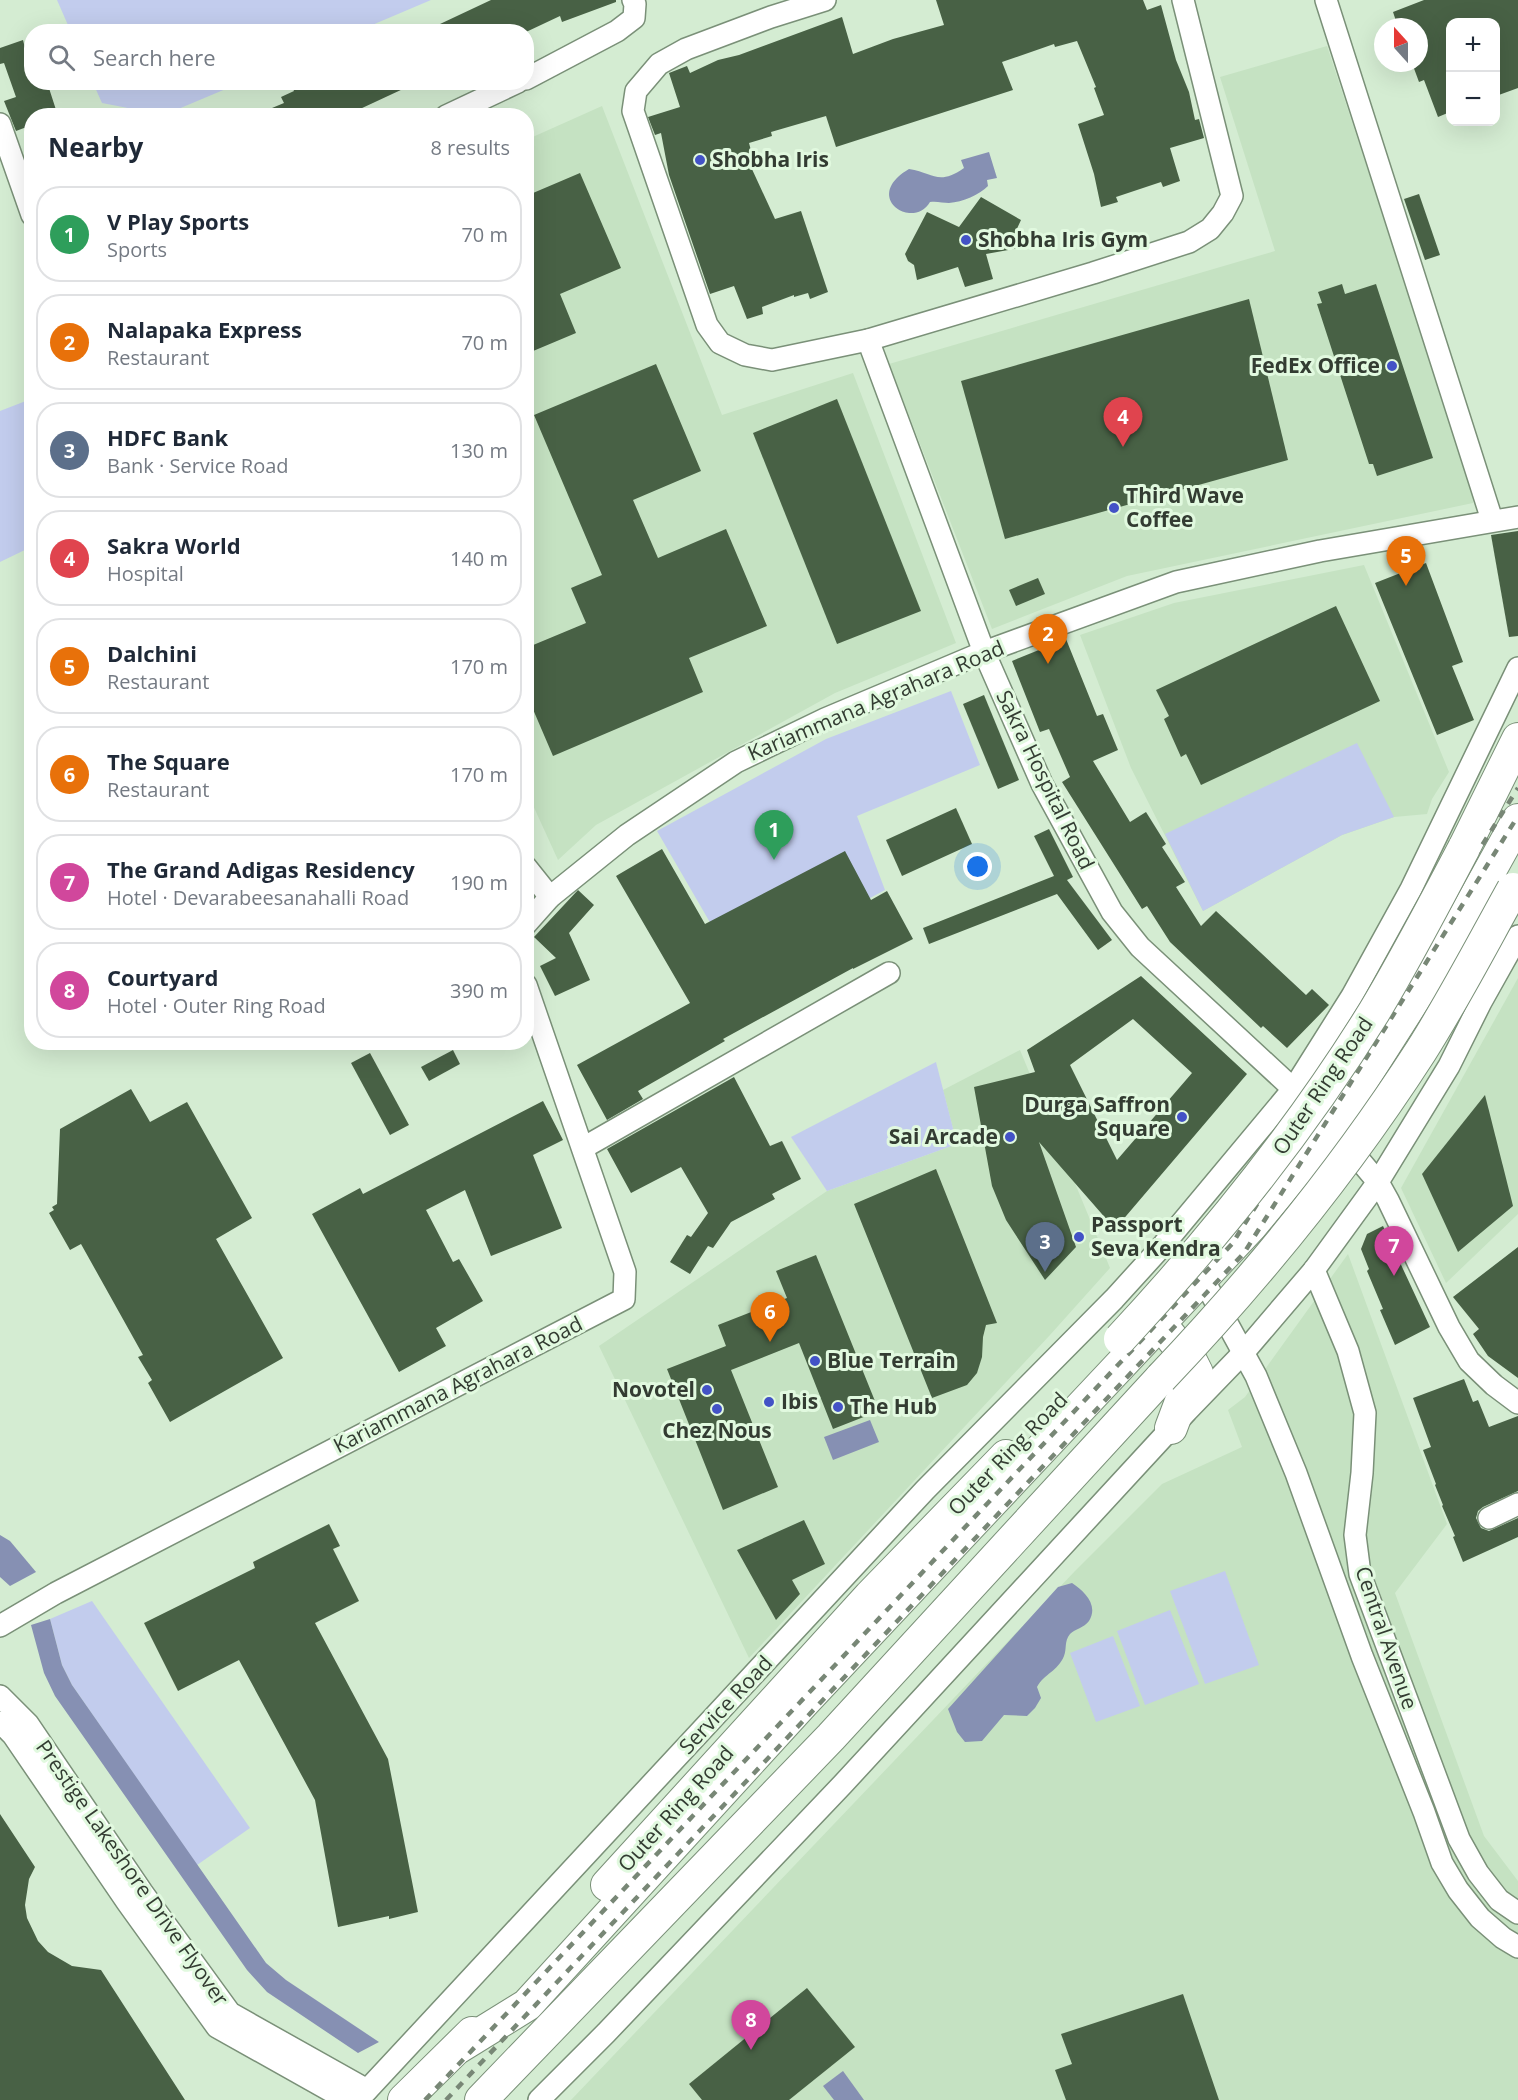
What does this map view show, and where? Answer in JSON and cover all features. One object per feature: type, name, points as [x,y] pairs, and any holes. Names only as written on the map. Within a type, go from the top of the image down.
[{"type":"highway","name":"Outer Ring Road","points":[[404,2100],[507,1997],[679,1804],[870,1596],[1120,1340],[1203,1248],[1280,1150],[1374,1011],[1464,848],[1518,739]]},
{"type":"highway","points":[[459,2047],[527,2005],[803,1703],[1251,1226],[1332,1128],[1454,935],[1518,820]]},
{"type":"highway","points":[[481,2100],[831,1737],[1207,1330],[1288,1237],[1422,1049],[1515,884]]},
{"type":"highway","points":[[1160,1324],[1192,1363],[1197,1373],[1180,1404],[1171,1428]]},
{"type":"street","points":[[534,75],[617,31],[634,18],[633,0]]},
{"type":"street","points":[[825,0],[771,17],[687,49],[659,64],[636,91],[633,111],[707,325],[720,343],[745,354],[772,360],[868,340],[1082,276],[1189,242],[1210,229],[1223,213],[1232,196],[1183,0]]},
{"type":"street","points":[[1326,0],[1492,520]]},
{"type":"street","points":[[463,108],[501,90]]},
{"type":"street","points":[[0,124],[24,192]]},
{"type":"street","name":"Sakra Hospital Road","points":[[868,340],[984,652],[1042,784],[1112,912],[1140,947],[1294,1088],[1378,1182],[1449,1327],[1469,1361],[1494,1385],[1518,1403]]},
{"type":"street","name":"Kariammana Agrahara Road","points":[[534,915],[549,897],[627,835],[736,762],[825,719],[984,652],[1176,582],[1320,551],[1518,517]]},
{"type":"street","name":"Service Road","points":[[362,2095],[925,1490],[1098,1315],[1164,1244],[1294,1088],[1352,996],[1400,908],[1518,668]]},
{"type":"street","points":[[534,877],[549,897]]},
{"type":"street","points":[[1400,908],[1504,960]]},
{"type":"street","points":[[539,2100],[606,2033],[843,1784],[1244,1352],[1314,1270],[1378,1182],[1449,1066],[1518,936]]},
{"type":"street","points":[[583,1148],[889,973]]},
{"type":"street","name":"Kariammana Agrahara Road","points":[[3,1624],[56,1593],[624,1299],[625,1272],[534,1008]]},
{"type":"street","name":"Central Avenue","points":[[1164,1244],[1203,1278],[1244,1352],[1296,1473],[1358,1645],[1442,1863],[1458,1890],[1480,1918],[1503,1938],[1518,1947]]},
{"type":"street","name":"Central Avenue","points":[[1314,1270],[1348,1351],[1365,1413],[1362,1473],[1355,1535],[1360,1574],[1459,1839],[1478,1873],[1499,1900],[1518,1913]]},
{"type":"street","points":[[1489,1518],[1518,1504]]},
{"type":"street","name":"Prestige Lakeshore Drive Flyover","points":[[0,1696],[28,1724],[217,2027],[347,2100]]},
{"type":"street","name":"Prestige Lakeshore Drive Flyover","points":[[0,1722],[14,1735],[135,1897],[230,2013],[362,2095]]},
{"type":"shaded area","points":[[57,0],[431,0],[374,24],[68,24]]},
{"type":"shaded area","points":[[1327,46],[1472,487],[1473,503],[1127,576],[992,629],[889,364],[1275,251],[1220,77]]},
{"type":"shaded area","points":[[96,90],[223,90],[181,108],[128,108],[102,103]]},
{"type":"shaded area","points":[[602,106],[722,415],[853,373],[956,643],[835,693],[596,825],[558,860],[534,808],[534,136]]},
{"type":"shaded area","points":[[989,152],[997,178],[987,180],[988,186],[970,198],[949,203],[930,202],[922,210],[913,213],[903,212],[895,207],[890,199],[890,190],[895,180],[909,169],[936,177],[948,176],[964,168],[961,160]]},
{"type":"shaded area","points":[[24,402],[24,550],[0,562],[0,411]]},
{"type":"shaded area","points":[[1364,565],[1449,772],[1432,799],[1427,814],[1394,817],[1342,835],[1203,911],[1131,768],[1080,635],[1174,603]]},
{"type":"shaded area","points":[[951,691],[980,765],[857,816],[885,890],[737,969],[657,831],[826,739]]},
{"type":"shaded area","points":[[1357,743],[1394,817],[1342,835],[1203,911],[1165,834]]},
{"type":"shaded area","points":[[1518,978],[1518,1214],[1446,1283],[1401,1188]]},
{"type":"shaded area","points":[[1020,1050],[1110,1268],[749,1658],[599,1346],[827,1191],[957,1144],[943,1090]]},
{"type":"shaded area","points":[[936,1062],[957,1144],[827,1191],[791,1137]]},
{"type":"shaded area","points":[[1348,1254],[1447,1524],[1395,1593],[1484,1836],[1518,1881],[1518,2100],[571,2100],[1075,1571],[1162,1484],[1242,1447],[1228,1410],[1245,1397]]},
{"type":"shaded area","points":[[870,1420],[879,1442],[833,1460],[824,1437]]},
{"type":"shaded area","points":[[0,1535],[10,1541],[36,1572],[10,1586],[0,1577]]},
{"type":"shaded area","points":[[1225,1571],[1259,1665],[1205,1684],[1170,1591]]},
{"type":"shaded area","points":[[1072,1583],[1089,1599],[1092,1615],[1087,1623],[1070,1634],[1061,1661],[1037,1687],[1041,1698],[1035,1708],[1027,1716],[1004,1715],[982,1741],[965,1742],[957,1732],[948,1709],[1058,1587]]},
{"type":"shaded area","points":[[92,1601],[250,1828],[197,1865],[72,1685],[62,1665],[50,1619]]},
{"type":"shaded area","points":[[1170,1610],[1199,1684],[1145,1705],[1117,1631]]},
{"type":"shaded area","points":[[50,1619],[62,1665],[72,1685],[266,1963],[286,1980],[379,2042],[358,2053],[267,1992],[247,1970],[55,1696],[44,1673],[31,1625]]},
{"type":"shaded area","points":[[1113,1636],[1140,1706],[1096,1722],[1070,1653]]},
{"type":"shaded area","points":[[843,2071],[864,2100],[834,2100],[823,2086]]},
{"type":"building","points":[[491,0],[616,0],[616,2],[562,22],[560,16],[534,28],[534,24],[440,24]]},
{"type":"building","points":[[936,0],[1143,0],[1147,10],[1161,5],[1176,60],[1189,92],[1195,120],[1199,119],[1204,138],[1170,148],[1180,181],[1163,187],[1161,182],[1116,197],[1118,202],[1101,207],[1094,174],[1078,124],[1104,115],[1094,88],[1096,87],[1077,41],[1055,47],[1054,44],[1002,62],[1013,90],[836,147],[826,116],[771,132],[772,136],[749,143],[755,166],[751,167],[775,219],[801,211],[828,292],[810,299],[808,293],[794,297],[794,295],[762,307],[763,314],[747,319],[734,286],[710,294],[669,175],[661,133],[655,135],[648,117],[680,107],[669,73],[687,66],[690,73],[718,60],[739,55],[842,17],[853,54],[893,39],[944,25]]},
{"type":"building","points":[[1424,0],[1518,0],[1518,88],[1500,95],[1500,18],[1446,18],[1446,114],[1438,117],[1424,80],[1419,82],[1415,72],[1428,72],[1428,18],[1395,18],[1393,12]]},
{"type":"building","points":[[23,40],[24,90],[50,90],[55,108],[24,108],[24,128],[16,131],[4,101],[16,97],[4,63],[0,64],[0,48]]},
{"type":"building","points":[[401,90],[362,108],[272,108],[284,103],[281,97],[294,91]]},
{"type":"building","points":[[580,173],[621,268],[560,294],[576,333],[534,351],[534,193]]},
{"type":"building","points":[[1419,194],[1440,255],[1425,260],[1404,199]]},
{"type":"building","name":"Shobha Iris Gym","points":[[981,197],[1021,220],[1013,237],[1030,246],[986,254],[993,279],[965,287],[958,267],[917,280],[914,265],[908,261],[905,254],[927,212],[959,227]]},
{"type":"building","points":[[1342,284],[1345,294],[1376,284],[1433,458],[1377,476],[1373,464],[1369,464],[1317,304],[1322,303],[1318,292]]},
{"type":"building","points":[[1249,299],[1288,460],[1005,539],[961,381]]},
{"type":"building","points":[[656,364],[701,471],[633,500],[658,558],[726,529],[767,626],[689,658],[703,692],[553,756],[534,712],[534,645],[586,623],[571,588],[602,575],[534,415]]},
{"type":"building","points":[[837,399],[921,611],[837,644],[753,433]]},
{"type":"building","points":[[1518,531],[1518,636],[1509,637],[1491,535]]},
{"type":"building","points":[[1426,563],[1463,662],[1452,666],[1474,720],[1437,735],[1375,583]]},
{"type":"building","points":[[1038,578],[1045,594],[1016,606],[1009,590]]},
{"type":"building","points":[[1336,606],[1380,701],[1201,785],[1186,754],[1181,757],[1164,719],[1169,716],[1156,690]]},
{"type":"building","points":[[1066,639],[1097,716],[1103,714],[1118,750],[1093,761],[1130,822],[1146,812],[1166,844],[1162,847],[1185,882],[1176,887],[1201,926],[1216,911],[1306,995],[1312,989],[1329,1005],[1287,1048],[1263,1026],[1261,1028],[1170,942],[1147,906],[1142,909],[1062,782],[1070,777],[1049,729],[1040,732],[1012,661]]},
{"type":"building","points":[[984,695],[1019,780],[998,789],[963,704]]},
{"type":"building","points":[[956,808],[972,844],[902,876],[886,840]]},
{"type":"building","points":[[1049,829],[1073,877],[1067,880],[1112,940],[1098,950],[1057,894],[929,944],[923,928],[1054,876],[1034,836]]},
{"type":"building","points":[[662,849],[705,924],[845,851],[871,900],[887,891],[913,939],[853,968],[723,1039],[725,1041],[638,1091],[643,1099],[607,1120],[577,1065],[690,1003],[616,876]]},
{"type":"building","points":[[578,890],[594,905],[569,933],[590,980],[555,996],[540,966],[556,958],[534,937]]},
{"type":"building","name":"Durga Saffron Square","points":[[1141,976],[1247,1074],[1115,1229],[1039,1142],[1076,1247],[1045,1280],[1006,1220],[992,1186],[974,1087],[1035,1072],[1027,1050]],"holes":[[[1133,1019],[1192,1073],[1117,1160],[1070,1065]]]},
{"type":"building","points":[[453,1050],[460,1064],[429,1081],[421,1067]]},
{"type":"building","points":[[370,1053],[409,1125],[390,1135],[351,1063]]},
{"type":"building","points":[[734,1077],[770,1146],[782,1141],[801,1179],[772,1194],[775,1199],[731,1222],[713,1248],[708,1246],[690,1274],[670,1262],[687,1235],[691,1237],[708,1213],[681,1167],[631,1193],[607,1149]]},
{"type":"building","points":[[131,1089],[150,1122],[187,1102],[252,1218],[216,1239],[283,1358],[170,1422],[148,1383],[152,1380],[138,1357],[143,1355],[81,1244],[70,1250],[49,1213],[57,1204],[60,1129]]},
{"type":"building","points":[[1485,1095],[1513,1206],[1458,1252],[1422,1174]]},
{"type":"building","points":[[543,1101],[563,1140],[533,1155],[562,1228],[491,1256],[465,1190],[426,1210],[453,1262],[459,1259],[483,1301],[436,1328],[446,1346],[399,1372],[312,1214],[360,1188],[363,1194]]},
{"type":"building","points":[[936,1169],[997,1323],[986,1325],[982,1357],[977,1373],[967,1385],[932,1398],[854,1204]]},
{"type":"building","points":[[1383,1226],[1430,1327],[1395,1345],[1380,1310],[1383,1309],[1367,1271],[1369,1269],[1361,1249],[1367,1234]]},
{"type":"building","points":[[1518,1247],[1518,1378],[1488,1356],[1473,1334],[1479,1329],[1453,1297]]},
{"type":"building","name":"Novotel","points":[[816,1255],[879,1411],[833,1429],[799,1343],[731,1370],[778,1487],[723,1510],[667,1369],[726,1346],[718,1325],[787,1298],[776,1271]]},
{"type":"building","points":[[1464,1379],[1473,1402],[1478,1400],[1489,1427],[1518,1416],[1518,1491],[1483,1507],[1478,1511],[1476,1518],[1481,1528],[1489,1531],[1518,1518],[1518,1537],[1463,1562],[1423,1450],[1431,1447],[1413,1398]]},
{"type":"building","points":[[804,1520],[825,1564],[792,1580],[800,1594],[776,1620],[737,1550]]},
{"type":"building","points":[[329,1524],[340,1546],[333,1549],[359,1601],[315,1623],[388,1759],[418,1912],[338,1927],[315,1800],[239,1660],[178,1691],[144,1623],[255,1568],[253,1562]]},
{"type":"building","points":[[0,1814],[35,1867],[29,1879],[25,1905],[27,1918],[38,1941],[48,1952],[72,1966],[101,1970],[185,2100],[0,2100]]},
{"type":"building","points":[[807,1988],[855,2047],[789,2100],[702,2100],[689,2084]]},
{"type":"building","points":[[1183,1994],[1219,2100],[1066,2100],[1055,2070],[1072,2064],[1061,2034]]},
{"type":"railway","points":[[425,2100],[1232,1244],[1518,788]]},
{"type":"railway","points":[[446,2100],[1244,1253],[1518,816]]},
{"type":"place","name":"Shobha Iris","points":[[700,160]]},
{"type":"place","name":"Shobha Iris Gym","points":[[966,240]]},
{"type":"place","name":"FedEx Office","points":[[1392,366]]},
{"type":"place","name":"Sakra World","points":[[1123,447]]},
{"type":"place","name":"Third Wave Coffee","points":[[1114,508]]},
{"type":"place","name":"Dalchini","points":[[1406,586]]},
{"type":"place","name":"Nalapaka Express","points":[[1048,664]]},
{"type":"place","name":"V Play Sports","points":[[774,860]]},
{"type":"place","name":"Durga Saffron Square","points":[[1182,1117]]},
{"type":"place","name":"Sai Arcade","points":[[1010,1137]]},
{"type":"place","name":"Passport Seva Kendra","points":[[1079,1237]]},
{"type":"place","name":"HDFC Bank","points":[[1045,1272]]},
{"type":"place","name":"The Grand Adigas Residency","points":[[1394,1276]]},
{"type":"place","name":"The Square","points":[[770,1342]]},
{"type":"place","name":"Blue Terrain","points":[[815,1361]]},
{"type":"place","name":"Novotel","points":[[707,1390]]},
{"type":"place","name":"Ibis","points":[[769,1402]]},
{"type":"place","name":"The Hub","points":[[838,1407]]},
{"type":"place","name":"Chez Nous","points":[[717,1409]]},
{"type":"place","name":"Courtyard","points":[[751,2050]]}]
